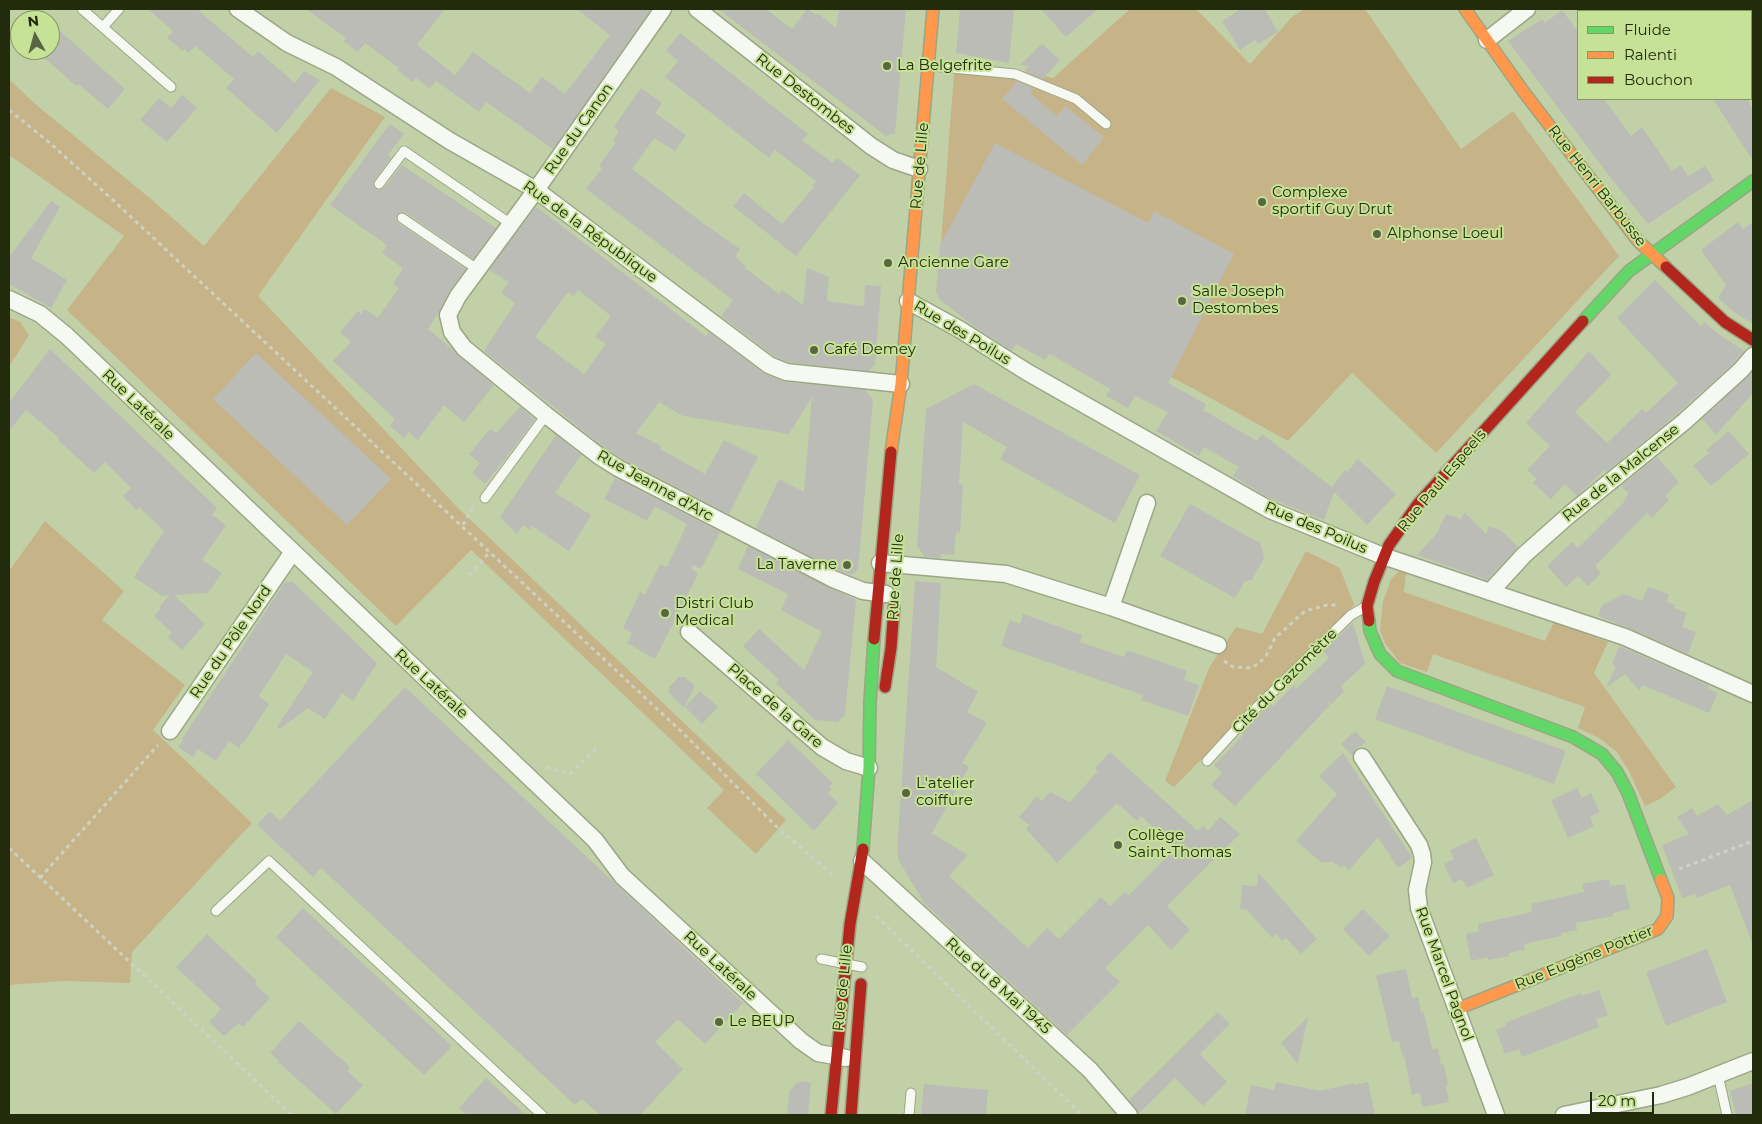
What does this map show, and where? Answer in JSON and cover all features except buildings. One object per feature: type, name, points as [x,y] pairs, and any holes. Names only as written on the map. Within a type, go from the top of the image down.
[{"type":"street","name":"Rue de la République","points":[[238,9],[287,43],[336,67],[450,141],[536,190],[776,369],[786,372],[901,384]]},
{"type":"street","name":"Rue du Canon","points":[[449,323],[448,315],[452,306],[477,268],[536,190],[663,9]]},
{"type":"street","name":"Rue Destombes","points":[[697,9],[871,146],[898,162],[919,169]]},
{"type":"street","name":"Rue de Lille","points":[[831,1115],[845,964],[854,895],[862,862],[869,768],[870,681],[890,456],[901,384],[933,9]]},
{"type":"street","name":"Rue Henri Barbusse","points":[[1465,9],[1529,99],[1631,233],[1701,301],[1726,322],[1753,340]]},
{"type":"street","points":[[1487,40],[1527,9]]},
{"type":"street","name":"Rue Paul Espeels","points":[[1649,847],[1623,782],[1602,754],[1573,738],[1396,671],[1380,654],[1374,642],[1367,606],[1383,556],[1418,504],[1594,308],[1630,271],[1651,254],[1753,181]]},
{"type":"street","name":"Rue Latérale","points":[[9,298],[49,320],[595,840],[622,876],[809,1048],[818,1053],[855,1060]]},
{"type":"street","name":"Rue des Poilus","points":[[908,301],[959,329],[1026,372],[1270,510],[1383,556],[1632,640],[1753,694]]},
{"type":"street","name":"Rue Jeanne d'Arc","points":[[449,323],[452,332],[464,348],[546,415],[599,456],[618,468],[833,579],[855,588],[878,593],[896,576]]},
{"type":"street","name":"Rue de la Malcense","points":[[1490,592],[1524,555],[1561,521],[1691,416],[1741,370],[1753,356]]},
{"type":"street","name":"Rue de Lille","points":[[901,384],[902,459]]},
{"type":"street","points":[[1111,607],[1146,503]]},
{"type":"street","name":"Rue du Pôle Nord","points":[[170,731],[292,553]]},
{"type":"street","points":[[880,563],[896,576],[1006,574],[1111,607],[1218,645]]},
{"type":"street","name":"Rue de Lille","points":[[869,768],[891,648],[896,576]]},
{"type":"street","name":"Place de la Gare","points":[[690,632],[822,747],[846,761],[869,768]]},
{"type":"street","name":"Rue Marcel Pagnol","points":[[1362,757],[1419,845],[1423,862],[1417,899],[1496,1115]]},
{"type":"street","name":"Rue Eugène Pottier","points":[[1456,1009],[1658,929],[1663,923],[1668,907],[1668,898],[1649,847]]},
{"type":"street","name":"Rue de Lille","points":[[862,862],[866,906]]},
{"type":"street","name":"Rue du 8 Mai 1945","points":[[862,862],[1090,1070],[1129,1115]]},
{"type":"street","name":"Rue de Lille","points":[[851,1115],[862,963]]},
{"type":"street","points":[[1564,1115],[1583,1113],[1661,1095],[1753,1061]]},
{"type":"lane","points":[[82,9],[171,87]]},
{"type":"lane","points":[[103,27],[119,9]]},
{"type":"lane","points":[[928,66],[1015,74],[1076,99],[1106,124]]},
{"type":"lane","points":[[379,184],[404,151],[511,224]]},
{"type":"lane","points":[[402,218],[477,268]]},
{"type":"lane","points":[[485,498],[546,415]]},
{"type":"lane","name":"Cité du Gazomètre","points":[[1207,762],[1249,715],[1351,614],[1367,606]]},
{"type":"lane","points":[[216,911],[269,861],[542,1115]]},
{"type":"lane","points":[[821,959],[845,964],[862,963]]},
{"type":"lane","points":[[1718,1075],[1727,1115]]},
{"type":"lane","points":[[909,1115],[911,1093]]},
{"type":"path","points":[[9,110],[50,143],[115,202],[463,525],[684,734],[778,828],[854,895]]},
{"type":"path","points":[[463,525],[473,507],[485,498]]},
{"type":"path","points":[[469,575],[490,552]]},
{"type":"path","points":[[1218,645],[1224,663],[1242,668],[1250,668],[1266,656],[1275,638],[1305,611],[1327,605],[1367,606]]},
{"type":"path","points":[[40,878],[170,731]]},
{"type":"path","points":[[570,774],[597,748]]},
{"type":"path","points":[[1661,876],[1753,841]]},
{"type":"path","points":[[9,848],[292,1115]]},
{"type":"path","points":[[866,906],[1082,1115]]},
{"type":"shaded area","name":"Complexe sportif Guy Drut","points":[[1130,9],[1196,9],[1250,64],[1292,17],[1304,9],[1365,9],[1461,149],[1513,111],[1619,256],[1436,453],[1352,373],[1288,441],[1194,389],[940,257],[955,61],[1013,69],[1053,78]]},
{"type":"shaded area","points":[[9,79],[34,103],[151,199],[204,246],[331,88],[385,117],[258,296],[456,506],[786,820],[756,854],[707,808],[724,790],[471,550],[396,626],[67,310],[124,236],[9,155]]},
{"type":"shaded area","points":[[9,317],[20,322],[29,335],[9,367]]},
{"type":"shaded area","points":[[45,521],[124,591],[102,620],[185,685],[153,730],[252,823],[132,952],[130,983],[63,981],[9,985],[9,571]]},
{"type":"shaded area","points":[[1306,551],[1340,568],[1354,605],[1174,787],[1165,781],[1209,668],[1236,627],[1262,634]]},
{"type":"shaded area","points":[[1399,571],[1406,572],[1404,592],[1545,641],[1554,622],[1608,642],[1594,673],[1676,787],[1660,799],[1645,806],[1629,771],[1617,752],[1599,738],[1578,728],[1585,707],[1433,654],[1427,672],[1400,663],[1385,643],[1380,630],[1383,602],[1391,579]]},
{"type":"traffic: fast","points":[[1583,321],[1629,271],[1753,181]]},
{"type":"traffic: fast","points":[[1369,621],[1370,631],[1380,654],[1397,671],[1573,737],[1602,754],[1617,772],[1628,793],[1661,880]]},
{"type":"traffic: fast","points":[[863,849],[869,768],[870,702],[874,639]]},
{"type":"traffic: slow","points":[[891,452],[901,384],[933,9]]},
{"type":"traffic: slow","points":[[1465,9],[1523,91],[1638,241],[1666,267]]},
{"type":"traffic: slow","points":[[1457,1009],[1658,929],[1667,916],[1668,898],[1661,880]]},
{"type":"traffic: jam","points":[[1666,267],[1725,322],[1753,340]]},
{"type":"traffic: jam","points":[[1369,621],[1367,606],[1374,582],[1389,545],[1418,504],[1583,321]]},
{"type":"traffic: jam","points":[[874,639],[891,452]]},
{"type":"traffic: jam","points":[[885,687],[891,648],[894,607]]},
{"type":"traffic: jam","points":[[831,1115],[850,924],[863,849]]},
{"type":"traffic: jam","points":[[851,1115],[861,984]]},
{"type":"place","name":"La Belgefrite","points":[[887,66]]},
{"type":"place","name":"Complexe sportif Guy Drut","points":[[1262,202]]},
{"type":"place","name":"Alphonse Loeul","points":[[1377,234]]},
{"type":"place","name":"Ancienne Gare","points":[[888,263]]},
{"type":"place","name":"Salle Joseph Destombes","points":[[1182,301]]},
{"type":"place","name":"Café Demey","points":[[814,350]]},
{"type":"place","name":"La Taverne","points":[[847,565]]},
{"type":"place","name":"Distri Club Medical","points":[[665,613]]},
{"type":"place","name":"L'atelier coiffure","points":[[906,793]]},
{"type":"place","name":"Collège Saint-Thomas","points":[[1118,845]]},
{"type":"place","name":"Le BEUP","points":[[719,1022]]}]
